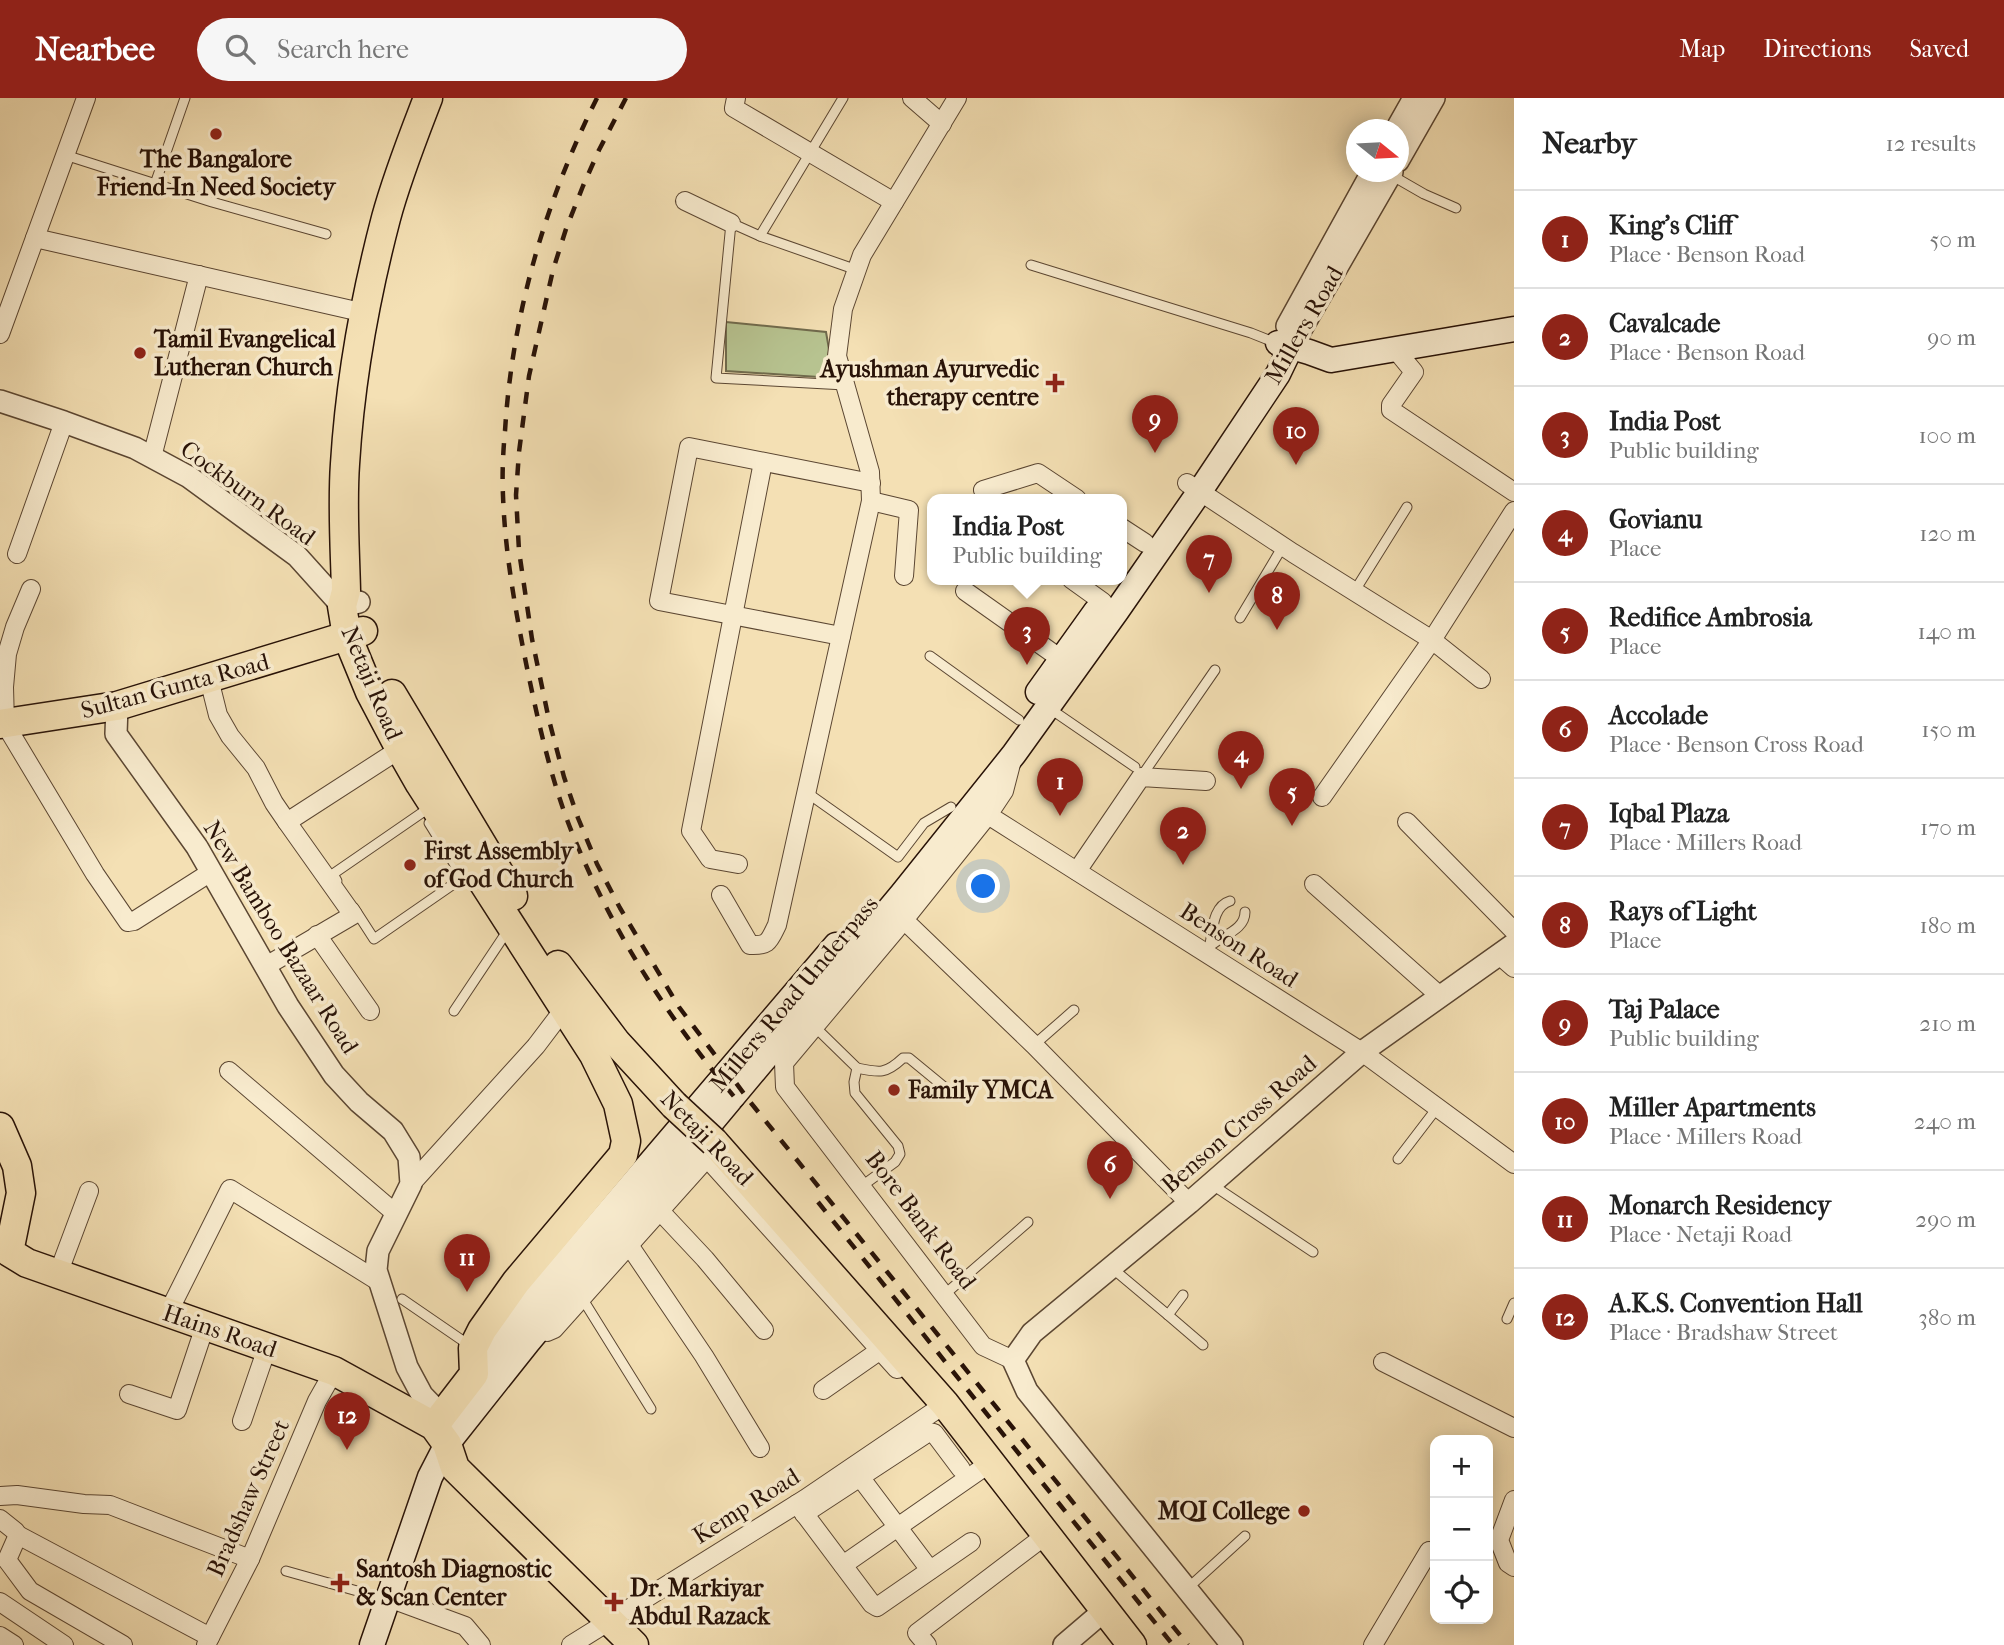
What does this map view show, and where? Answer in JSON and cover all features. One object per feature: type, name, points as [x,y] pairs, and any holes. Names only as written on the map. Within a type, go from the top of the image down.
[{"type":"main road","name":"Netaji Road","points":[[428,98],[386,217],[365,313],[352,394],[345,465],[346,600],[370,692],[428,808],[468,874],[511,926],[594,1055],[618,1104],[626,1141],[623,1156],[516,1282],[482,1330],[474,1361],[445,1425]]},
{"type":"main road","points":[[1285,345],[1331,360],[1514,329]]},
{"type":"main road","name":"Millers Road","points":[[991,782],[1116,612],[1244,400],[1285,345]]},
{"type":"main road","name":"Millers Road","points":[[1127,568],[1193,487]]},
{"type":"main road","name":"Millers Road","points":[[951,807],[1019,720],[1115,585]]},
{"type":"main road","name":"Netaji Road","points":[[356,633],[538,937],[579,995],[608,1032],[674,1105],[714,1142],[940,1407],[978,1461],[1046,1535],[1132,1645]]},
{"type":"main road","name":"Sultan Gunta Road","points":[[2,724],[117,706],[356,633]]},
{"type":"main road","name":"Millers Road Underpass","points":[[528,1342],[902,894],[991,782]]},
{"type":"main road","name":"Millers Road Underpass","points":[[474,1361],[536,1298],[951,807]]},
{"type":"main road","points":[[0,1127],[17,1166],[21,1193],[4,1250]]},
{"type":"main road","name":"Hains Road","points":[[4,1250],[27,1263],[334,1371],[445,1425]]},
{"type":"main road","points":[[357,1645],[382,1597],[445,1425],[528,1342]]},
{"type":"main road","points":[[445,1425],[455,1468],[634,1645]]},
{"type":"main road","points":[[372,1645],[382,1597]]},
{"type":"street","points":[[0,334],[86,98]]},
{"type":"street","points":[[737,98],[734,108],[894,202]]},
{"type":"street","points":[[912,98],[942,124]]},
{"type":"street","points":[[720,895],[750,945],[761,946],[769,942],[777,925],[871,492],[837,356],[843,309],[862,255],[957,98]]},
{"type":"street","name":"Millers Road","points":[[1404,119],[1418,98]]},
{"type":"street","name":"Millers Road","points":[[1409,119],[1418,98]]},
{"type":"street","name":"Millers Road","points":[[1285,345],[1379,182]]},
{"type":"street","points":[[685,201],[731,223]]},
{"type":"street","points":[[35,238],[365,313]]},
{"type":"street","points":[[152,457],[199,275]]},
{"type":"street","points":[[1395,349],[1413,372],[1391,405],[1391,410],[1514,492]]},
{"type":"street","name":"Cockburn Road","points":[[0,401],[135,448],[189,477],[297,556],[346,600]]},
{"type":"street","points":[[17,554],[64,422]]},
{"type":"street","points":[[841,636],[659,601],[689,447],[763,462],[871,492],[909,510],[904,576]]},
{"type":"street","points":[[738,864],[710,859],[691,831],[763,462]]},
{"type":"street","points":[[983,490],[1038,473],[1070,494]]},
{"type":"street","points":[[1193,487],[1432,640],[1481,680]]},
{"type":"street","points":[[1322,797],[1432,640],[1514,511]]},
{"type":"street","points":[[1127,531],[1145,543]]},
{"type":"street","points":[[1079,585],[1103,602]]},
{"type":"street","points":[[31,589],[7,654],[2,724],[95,874],[128,922],[134,921],[211,872]]},
{"type":"street","points":[[965,592],[1061,659]]},
{"type":"street","points":[[209,679],[218,715],[230,736],[256,768],[274,803],[352,915],[266,966]]},
{"type":"street","name":"New Bamboo Bazaar Road","points":[[117,706],[116,734],[197,847],[288,1006],[334,1075],[359,1102],[393,1131],[409,1157],[411,1184]]},
{"type":"street","points":[[287,822],[400,749]]},
{"type":"street","points":[[988,816],[1004,791],[1014,754]]},
{"type":"street","points":[[1077,871],[1138,772],[1206,781]]},
{"type":"street","name":"Benson Road","points":[[988,816],[1207,948],[1362,1052],[1514,1164]]},
{"type":"street","name":"Bore Bank Road","points":[[988,816],[784,1063],[785,1087],[984,1346],[1013,1360]]},
{"type":"street","points":[[1407,821],[1514,931]]},
{"type":"street","points":[[1314,884],[1440,996]]},
{"type":"street","points":[[904,920],[1034,1045],[1189,1203]]},
{"type":"street","points":[[317,935],[370,1010]]},
{"type":"street","name":"Benson Cross Road","points":[[1013,1360],[1032,1334],[1212,1184],[1362,1052],[1440,996],[1509,956]]},
{"type":"street","points":[[445,1425],[422,1395],[407,1367],[378,1281],[378,1251],[411,1184],[536,1046],[565,1009]]},
{"type":"street","points":[[229,1071],[396,1213]]},
{"type":"street","points":[[528,1342],[554,1329],[707,1158],[879,1351],[940,1407]]},
{"type":"street","points":[[165,1312],[173,1303],[229,1189],[378,1281]]},
{"type":"street","points":[[58,1274],[89,1191]]},
{"type":"street","points":[[660,1211],[705,1259],[764,1330]]},
{"type":"street","points":[[629,1245],[704,1356],[760,1448]]},
{"type":"street","points":[[129,1394],[177,1410],[205,1326]]},
{"type":"street","points":[[242,1421],[267,1348]]},
{"type":"street","points":[[823,1390],[879,1351]]},
{"type":"street","points":[[1013,1360],[1027,1391],[1232,1645]]},
{"type":"street","points":[[1383,1362],[1514,1428]]},
{"type":"street","name":"Bradshaw Street","points":[[208,1641],[250,1559],[317,1401],[334,1371]]},
{"type":"street","name":"Kemp Road","points":[[571,1645],[800,1509],[940,1407]]},
{"type":"street","points":[[971,1542],[877,1607],[800,1509],[860,1477],[929,1432],[978,1461]]},
{"type":"street","points":[[841,1563],[978,1461]]},
{"type":"street","points":[[895,1524],[978,1461]]},
{"type":"street","points":[[860,1477],[930,1570]]},
{"type":"street","points":[[0,1496],[18,1495],[110,1505],[250,1559]]},
{"type":"street","points":[[1514,1500],[1499,1540],[1508,1563],[1514,1567]]},
{"type":"street","points":[[0,1519],[18,1535],[208,1641]]},
{"type":"street","points":[[18,1535],[7,1560],[30,1591],[123,1645]]},
{"type":"street","points":[[927,1645],[917,1633],[1046,1535]]},
{"type":"street","points":[[1373,1645],[1429,1551]]},
{"type":"street","points":[[382,1597],[466,1626],[481,1645]]},
{"type":"street","points":[[0,1602],[64,1645]]},
{"type":"street","points":[[1064,1645],[1105,1611]]},
{"type":"street","points":[[0,1636],[14,1645]]},
{"type":"lane","points":[[155,184],[185,98]]},
{"type":"lane","points":[[760,236],[843,98]]},
{"type":"lane","points":[[65,155],[326,234]]},
{"type":"lane","points":[[1400,182],[1456,208]]},
{"type":"lane","points":[[845,385],[716,378],[731,223],[857,270]]},
{"type":"lane","points":[[1031,265],[1285,345]]},
{"type":"lane","points":[[1354,592],[1406,507]]},
{"type":"lane","points":[[1240,618],[1283,546]]},
{"type":"lane","points":[[930,656],[1019,720]]},
{"type":"lane","points":[[1047,707],[1138,772],[1215,670]]},
{"type":"lane","points":[[807,792],[898,857],[924,823],[951,807]]},
{"type":"lane","points":[[428,808],[333,874],[374,939],[468,874]]},
{"type":"lane","points":[[1207,948],[1218,909],[1230,901]]},
{"type":"lane","points":[[1207,948],[1242,926],[1245,912]]},
{"type":"lane","points":[[454,1011],[511,926]]},
{"type":"lane","points":[[1034,1045],[1074,1010]]},
{"type":"lane","points":[[815,1027],[857,1068],[877,1072],[890,1069],[903,1058],[909,1058],[954,1094]]},
{"type":"lane","points":[[857,1068],[855,1093],[898,1146],[900,1154],[895,1162],[862,1186]]},
{"type":"lane","points":[[1398,1159],[1437,1108]]},
{"type":"lane","points":[[1212,1184],[1313,1252]]},
{"type":"lane","points":[[944,1294],[1028,1222]]},
{"type":"lane","points":[[1112,1268],[1203,1345]]},
{"type":"lane","points":[[1168,1315],[1183,1295]]},
{"type":"lane","points":[[582,1298],[651,1409]]},
{"type":"lane","points":[[402,1299],[474,1361]]},
{"type":"lane","points":[[1507,1319],[1514,1303]]},
{"type":"lane","points":[[1187,1590],[1245,1536]]},
{"type":"lane","points":[[286,1572],[382,1597]]},
{"type":"green space","points":[[726,322],[826,332],[834,378],[726,371]]},
{"type":"railway","points":[[597,98],[578,137],[547,218],[523,302],[515,345],[503,471],[504,517],[511,580],[535,707],[546,750],[565,814],[589,872],[626,944],[647,978],[692,1043],[742,1106]]},
{"type":"railway","points":[[626,98],[583,186],[553,270],[529,376],[516,495],[519,551],[532,639],[549,720],[578,818],[597,864],[620,908],[679,1007],[751,1103],[1188,1645]]},
{"type":"railway","points":[[818,1202],[1173,1645]]},
{"type":"place","name":"The Bangalore Friend-In Need Society","points":[[216,134]]},
{"type":"place","name":"Tamil Evangelical Lutheran Church","points":[[140,353]]},
{"type":"place","name":"Ayushman Ayurvedic therapy centre","points":[[1055,383]]},
{"type":"place","name":"Taj Palace","points":[[1155,453]]},
{"type":"place","name":"Miller Apartments","points":[[1296,465]]},
{"type":"place","name":"Iqbal Plaza","points":[[1209,593]]},
{"type":"place","name":"Rays of Light","points":[[1277,630]]},
{"type":"place","name":"India Post","points":[[1027,665]]},
{"type":"place","name":"Govianu","points":[[1241,789]]},
{"type":"place","name":"King's Cliff","points":[[1060,816]]},
{"type":"place","name":"Redifice Ambrosia","points":[[1292,826]]},
{"type":"place","name":"First Assembly of God Church","points":[[410,865]]},
{"type":"place","name":"Cavalcade","points":[[1183,865]]},
{"type":"place","name":"Family YMCA","points":[[894,1090]]},
{"type":"place","name":"Accolade","points":[[1110,1199]]},
{"type":"place","name":"Monarch Residency","points":[[467,1292]]},
{"type":"place","name":"A.K.S. Convention Hall","points":[[347,1450]]},
{"type":"place","name":"MQI College","points":[[1304,1511]]},
{"type":"place","name":"Santosh Diagnostic & Scan Center","points":[[340,1583]]},
{"type":"place","name":"Dr. Markiyar Abdul Razack","points":[[614,1602]]}]
